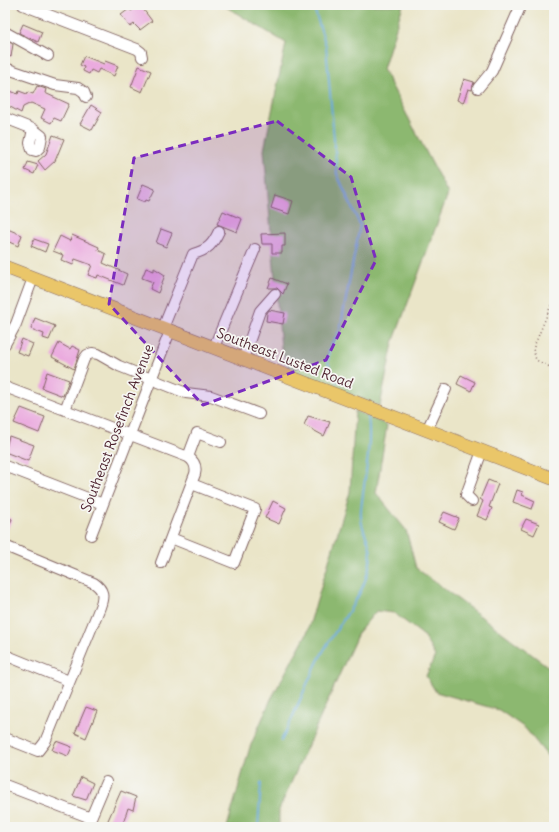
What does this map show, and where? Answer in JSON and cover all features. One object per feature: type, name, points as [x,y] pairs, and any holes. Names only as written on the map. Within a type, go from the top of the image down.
[{"type":"main road","name":"Southeast Lusted Road","points":[[5,267],[554,479]]},
{"type":"street","points":[[23,5],[137,49],[142,57]]},
{"type":"street","points":[[478,88],[492,71],[521,5]]},
{"type":"street","points":[[5,32],[48,56]]},
{"type":"street","points":[[5,68],[54,85],[78,88],[84,92],[86,97]]},
{"type":"street","points":[[5,118],[33,129]]},
{"type":"street","name":"Southeast Rosefinch Avenue","points":[[91,535],[151,379],[193,254],[205,251],[213,243],[219,231]]},
{"type":"street","points":[[214,347],[255,249]]},
{"type":"street","points":[[5,344],[16,324],[33,278]]},
{"type":"street","points":[[243,359],[260,311],[274,294]]},
{"type":"street","points":[[65,410],[84,359],[87,355],[92,353],[98,354],[119,366],[192,394],[211,396],[259,414]]},
{"type":"street","points":[[5,387],[130,434],[190,459],[196,470],[161,563]]},
{"type":"street","points":[[427,430],[446,389]]},
{"type":"street","points":[[190,459],[197,433],[221,442]]},
{"type":"street","points":[[472,501],[466,495],[482,451]]},
{"type":"street","points":[[5,466],[103,504]]},
{"type":"street","points":[[171,538],[234,563],[255,509],[192,484]]},
{"type":"street","points":[[5,546],[94,583],[100,587],[103,592],[100,607],[45,742],[38,751],[5,738]]},
{"type":"street","points":[[5,656],[69,681]]},
{"type":"street","points":[[5,784],[89,823],[106,782]]},
{"type":"path","points":[[554,298],[533,349],[536,360],[554,369]]},
{"type":"highlighted area","points":[[277,121],[351,177],[376,260],[326,360],[203,405],[109,304],[134,158]]},
{"type":"green space","points":[[223,5],[403,5],[383,69],[448,194],[393,343],[380,406],[291,372],[289,369],[281,348],[264,150],[286,43]]},
{"type":"green space","points":[[355,411],[387,425],[376,493],[406,530],[416,568],[554,671],[554,764],[525,728],[499,710],[436,692],[426,676],[435,656],[423,635],[394,613],[376,611],[358,633],[279,810],[279,827],[227,827],[250,747],[271,699],[307,633],[350,492]]},
{"type":"building","points":[[140,5],[152,21],[140,30],[134,24],[130,27],[121,15],[129,9],[131,11]]},
{"type":"building","points":[[23,24],[42,32],[38,42],[19,33]]},
{"type":"building","points":[[5,40],[13,44],[11,57],[9,56],[6,62]]},
{"type":"building","points":[[84,56],[104,64],[105,61],[118,66],[114,76],[99,69],[97,73],[91,70],[89,74],[83,71],[84,67],[80,65]]},
{"type":"building","points":[[139,66],[151,71],[142,92],[131,87]]},
{"type":"building","points":[[464,79],[474,82],[472,90],[468,89],[463,103],[457,100]]},
{"type":"building","points":[[37,86],[46,89],[45,93],[69,104],[61,121],[54,118],[51,123],[41,118],[45,109],[31,103],[23,107],[21,113],[5,104],[5,89],[18,94],[19,91],[27,94],[28,92],[33,94]]},
{"type":"building","points":[[91,105],[102,112],[92,130],[80,124]]},
{"type":"building","points":[[53,135],[64,139],[55,161],[45,170],[38,161],[46,154]]},
{"type":"building","points":[[28,162],[38,165],[34,174],[25,170]]},
{"type":"building","points":[[143,184],[155,189],[149,201],[146,200],[145,202],[137,199]]},
{"type":"building","points":[[275,195],[293,201],[289,214],[271,208]]},
{"type":"building","points":[[223,211],[242,219],[237,232],[217,224]]},
{"type":"building","points":[[5,228],[22,235],[18,246],[5,240]]},
{"type":"building","points":[[161,229],[172,233],[166,247],[156,243]]},
{"type":"building","points":[[285,233],[285,246],[282,246],[282,253],[272,253],[272,244],[262,244],[261,234]]},
{"type":"building","points":[[72,235],[99,247],[98,250],[106,254],[103,263],[127,274],[123,285],[98,275],[97,278],[88,275],[92,265],[75,259],[73,265],[61,260],[63,255],[53,251],[60,236],[70,241]]},
{"type":"building","points":[[34,239],[48,244],[45,252],[31,246]]},
{"type":"building","points":[[146,268],[154,271],[154,268],[165,275],[158,293],[150,289],[153,282],[142,278]]},
{"type":"building","points":[[272,278],[287,284],[283,294],[277,288],[268,288]]},
{"type":"building","points":[[269,310],[285,313],[283,324],[266,321]]},
{"type":"building","points":[[35,318],[55,326],[49,340],[43,338],[44,334],[31,329]]},
{"type":"building","points":[[22,339],[33,344],[28,356],[17,352]]},
{"type":"building","points":[[59,343],[70,349],[72,346],[80,350],[74,369],[52,357]]},
{"type":"building","points":[[47,372],[69,380],[63,396],[42,388]]},
{"type":"building","points":[[461,375],[475,382],[471,391],[457,384]]},
{"type":"building","points":[[21,408],[45,417],[39,433],[14,423]]},
{"type":"building","points":[[308,416],[330,422],[324,436],[304,425]]},
{"type":"building","points":[[9,436],[34,445],[28,461],[5,452]]},
{"type":"building","points":[[488,480],[498,484],[489,507],[492,508],[487,520],[477,516],[483,501],[480,499]]},
{"type":"building","points":[[517,490],[523,492],[522,495],[535,501],[532,509],[513,502]]},
{"type":"building","points":[[273,501],[286,508],[279,524],[265,518]]},
{"type":"building","points":[[444,512],[459,518],[454,529],[439,522]]},
{"type":"building","points":[[5,516],[12,519],[5,535]]},
{"type":"building","points":[[526,519],[539,524],[534,535],[521,529]]},
{"type":"building","points":[[86,707],[97,711],[86,738],[75,733]]},
{"type":"building","points":[[56,741],[72,747],[68,756],[52,750]]},
{"type":"building","points":[[81,777],[93,783],[86,800],[73,796]]},
{"type":"building","points":[[121,791],[136,797],[133,810],[128,808],[122,827],[105,827]]},
{"type":"waterway","points":[[313,5],[326,46],[337,174],[360,225],[340,330],[329,349],[328,363],[337,382]]},
{"type":"waterway","points":[[281,741],[318,661],[330,639],[351,608],[363,586],[367,574],[371,555],[362,524],[361,510],[369,439],[368,416]]},
{"type":"waterway","points":[[258,827],[261,783]]}]
